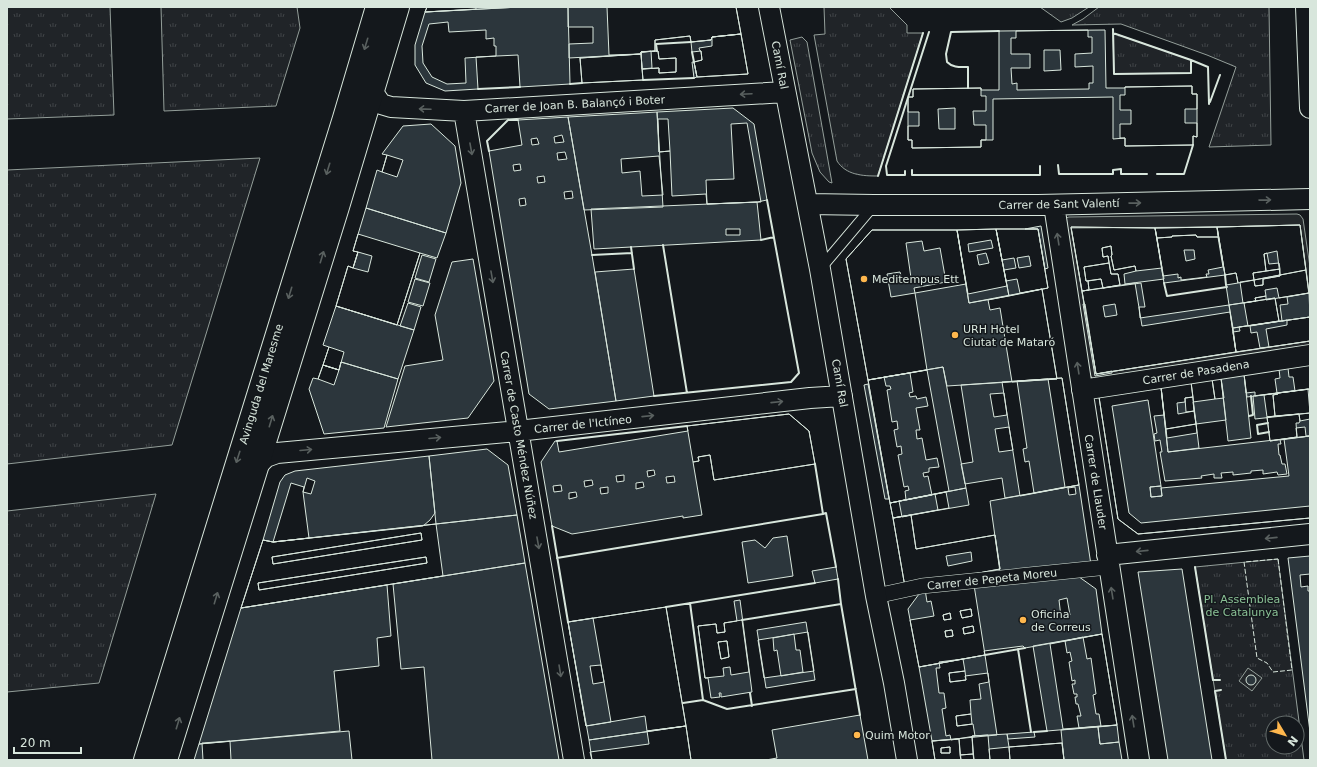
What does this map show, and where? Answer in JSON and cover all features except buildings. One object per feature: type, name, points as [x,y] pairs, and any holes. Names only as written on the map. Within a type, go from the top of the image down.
[{"type":"main road","name":"Avinguda del Maresme","points":[[145,760],[377,7]]},
{"type":"main road","name":"Avinguda del Maresme","points":[[166,760],[398,7]]},
{"type":"street","name":"Camí Ral","points":[[768,7],[820,269],[876,596],[894,683],[907,760]]},
{"type":"street","points":[[1306,7],[1310,108]]},
{"type":"street","name":"Carrer de Joan B. Balançó i Boter","points":[[372,91],[381,104],[391,107],[464,110],[785,92]]},
{"type":"street","name":"Carrer de Casto Méndez Núñez","points":[[464,110],[574,760]]},
{"type":"street","name":"Carrer de Sant Valentí","points":[[808,204],[1054,205],[1310,199]]},
{"type":"street","name":"Carrer de Llauder","points":[[1054,205],[1139,760]]},
{"type":"street","name":"Carrer de Pasadena","points":[[1082,390],[1310,355]]},
{"type":"street","name":"Carrer de l'Ictíneo","points":[[257,466],[266,457],[277,453],[518,431],[810,398],[842,396]]},
{"type":"street","name":"Carrer de Pepeta Moreu","points":[[876,596],[922,586],[1310,534]]},
{"type":"lane","points":[[820,269],[874,205]]},
{"type":"green space","points":[[7,7],[110,7],[114,115],[7,119]]},
{"type":"green space","points":[[161,7],[297,7],[300,28],[276,106],[164,111]]},
{"type":"green space","points":[[824,7],[889,7],[907,25],[907,33],[923,33],[878,176],[855,174],[845,169],[837,161],[814,35],[825,34]]},
{"type":"green space","points":[[1040,7],[1089,7],[1072,18],[1061,22]]},
{"type":"green space","points":[[1099,7],[1269,7],[1271,145],[1209,147],[1236,67],[1121,24],[1072,25]]},
{"type":"green space","points":[[1113,33],[1191,60],[1191,73],[1114,74]]},
{"type":"green space","points":[[802,37],[807,42],[832,183],[829,182],[820,172],[812,153],[790,40]]},
{"type":"green space","points":[[260,158],[172,445],[7,464],[7,170]]},
{"type":"green space","points":[[156,494],[99,683],[7,692],[7,511]]},
{"type":"green space","name":"Pl. Assemblea de Catalunya","points":[[1278,559],[1298,715],[1265,715],[1265,755],[1303,755],[1304,760],[1226,760],[1195,567]]},
{"type":"shaded area","points":[[1297,214],[1303,219],[1310,267],[1310,303],[1300,225],[1071,228],[1096,374],[1310,341],[1310,346],[1095,379],[1092,378],[1090,375],[1064,221],[1066,218]]},
{"type":"shaded area","points":[[1248,668],[1262,678],[1252,691],[1239,681]]},
{"type":"fence","points":[[1278,559],[1292,670],[1273,672],[1267,663],[1257,658],[1244,562],[1278,559]]},
{"type":"wall","points":[[1113,29],[1114,74],[1191,73],[1191,60],[1208,67],[1209,104]]},
{"type":"wall","points":[[968,88],[968,67],[954,66],[947,62],[946,54],[951,32],[999,31]]},
{"type":"wall","points":[[905,171],[905,175],[887,175],[886,166],[929,32]]},
{"type":"wall","points":[[878,176],[923,33]]},
{"type":"wall","points":[[1113,33],[1191,60]]},
{"type":"wall","points":[[657,51],[656,44],[691,42]]},
{"type":"wall","points":[[692,52],[694,62]]},
{"type":"wall","points":[[1210,102],[1220,75]]},
{"type":"wall","points":[[643,80],[694,78]]},
{"type":"wall","points":[[570,84],[582,83]]},
{"type":"wall","points":[[478,89],[520,87]]},
{"type":"wall","points":[[489,151],[487,141],[508,120],[518,120]]},
{"type":"wall","points":[[1157,174],[1184,174],[1193,145]]},
{"type":"wall","points":[[1058,165],[1059,174],[1113,174],[1113,170],[1121,169],[1121,174],[1147,174]]},
{"type":"wall","points":[[912,170],[912,175],[1040,175],[1040,166]]},
{"type":"wall","points":[[654,396],[791,382],[799,373],[767,200]]},
{"type":"wall","points":[[761,240],[774,237]]},
{"type":"wall","points":[[663,245],[687,393]]},
{"type":"wall","points":[[631,247],[634,269]]},
{"type":"wall","points":[[592,255],[632,253]]},
{"type":"wall","points":[[1225,275],[1226,285]]},
{"type":"wall","points":[[1164,283],[1167,296],[1227,287]]},
{"type":"wall","points":[[1249,416],[1253,415],[1251,396]]},
{"type":"wall","points":[[1268,423],[1257,425],[1258,434],[1269,432]]},
{"type":"wall","points":[[557,441],[687,426]]},
{"type":"wall","points":[[815,464],[823,514],[826,513],[836,567]]},
{"type":"wall","points":[[557,558],[823,514]]},
{"type":"wall","points":[[552,526],[568,622]]},
{"type":"wall","points":[[1195,567],[1213,680],[1220,680]]},
{"type":"wall","points":[[838,579],[860,715]]},
{"type":"wall","points":[[666,607],[815,583]]},
{"type":"wall","points":[[683,703],[703,700],[690,603]]},
{"type":"wall","points":[[742,620],[841,604]]},
{"type":"wall","points":[[985,655],[1025,648]]},
{"type":"wall","points":[[1018,649],[1031,732]]},
{"type":"wall","points":[[703,700],[727,709],[856,689]]},
{"type":"wall","points":[[1221,690],[1215,691],[1226,760]]},
{"type":"wall","points":[[750,693],[752,706]]},
{"type":"wall","points":[[1034,732],[1047,731]]},
{"type":"place","name":"Meditempus Ett","points":[[864,279]]},
{"type":"place","name":"URH Hotel Ciutat de Mataró","points":[[955,335]]},
{"type":"place","name":"Oficina de Correus","points":[[1023,620]]},
{"type":"place","name":"Quim Motor","points":[[857,735]]}]
